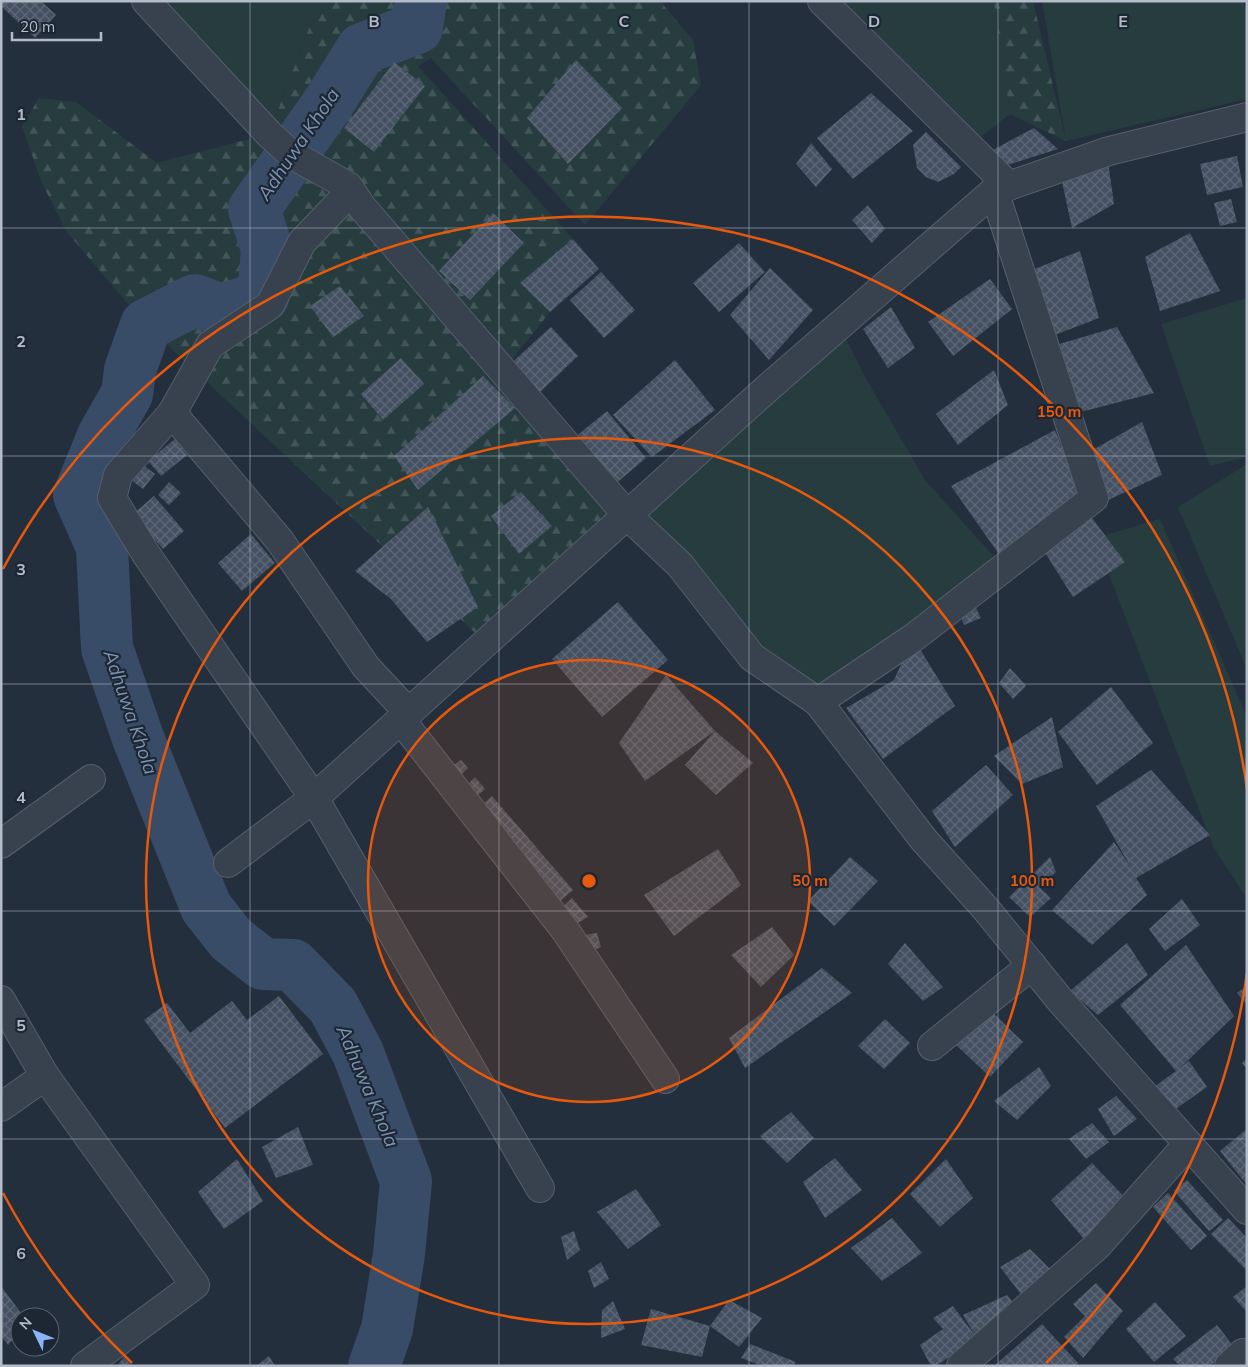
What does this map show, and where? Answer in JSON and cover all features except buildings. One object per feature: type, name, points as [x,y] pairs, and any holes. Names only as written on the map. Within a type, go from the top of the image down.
[{"type":"street","points":[[146,1],[269,134],[291,154],[348,186],[368,215],[627,514],[680,565],[752,657],[818,702],[924,840],[1247,1210]]},
{"type":"street","points":[[818,702],[913,638],[1094,498],[1002,188],[822,1]]},
{"type":"street","points":[[228,863],[314,798],[770,385],[1002,188],[1109,151],[1247,118]]},
{"type":"street","points":[[351,192],[302,242],[270,305],[210,344],[172,413],[118,475],[112,498],[146,554],[314,798],[540,1188]]},
{"type":"street","points":[[172,413],[280,541],[366,667],[566,930],[665,1079]]},
{"type":"street","points":[[1,844],[91,779]]},
{"type":"street","points":[[932,1046],[1032,965]]},
{"type":"street","points":[[1,1000],[45,1076],[195,1285],[84,1366]]},
{"type":"street","points":[[1,1107],[45,1076]]},
{"type":"street","points":[[961,1366],[1096,1246],[1188,1144]]},
{"type":"street","points":[[1229,1366],[1243,1353],[1247,1356]]},
{"type":"green space","points":[[146,1],[332,1],[309,28],[269,134]]},
{"type":"green space","points":[[332,1],[660,1],[693,40],[701,85],[585,225],[431,58],[418,66],[573,239],[521,283],[550,312],[503,371],[627,515],[487,644],[146,325],[66,231],[41,181],[22,126],[39,98],[76,102],[157,163],[269,134],[309,28]]},
{"type":"green space","points":[[824,1],[997,1],[1010,114],[969,146]]},
{"type":"green space","points":[[994,1],[1033,1],[1066,141],[1010,114]]},
{"type":"green space","points":[[1042,1],[1243,1],[1247,13],[1247,99],[1066,141]]},
{"type":"green space","points":[[1247,298],[1247,457],[1210,466],[1161,324]]},
{"type":"green space","points":[[839,325],[864,375],[925,480],[1005,569],[818,702],[752,657],[627,515]]},
{"type":"green space","points":[[1247,464],[1247,669],[1178,507]]},
{"type":"green space","points":[[1160,519],[1247,717],[1247,899],[1213,846],[1095,538]]},
{"type":"waterway","name":"Adhuwa Khola","points":[[374,1366],[387,1329],[399,1254],[406,1181],[358,1053],[333,1006],[293,965],[263,964],[231,939],[206,907],[138,738],[107,648],[102,547],[79,495],[103,436],[127,394],[130,370],[146,325],[195,300],[221,310],[263,297],[267,249],[254,209],[327,105],[362,49],[417,28],[421,1]]}]
